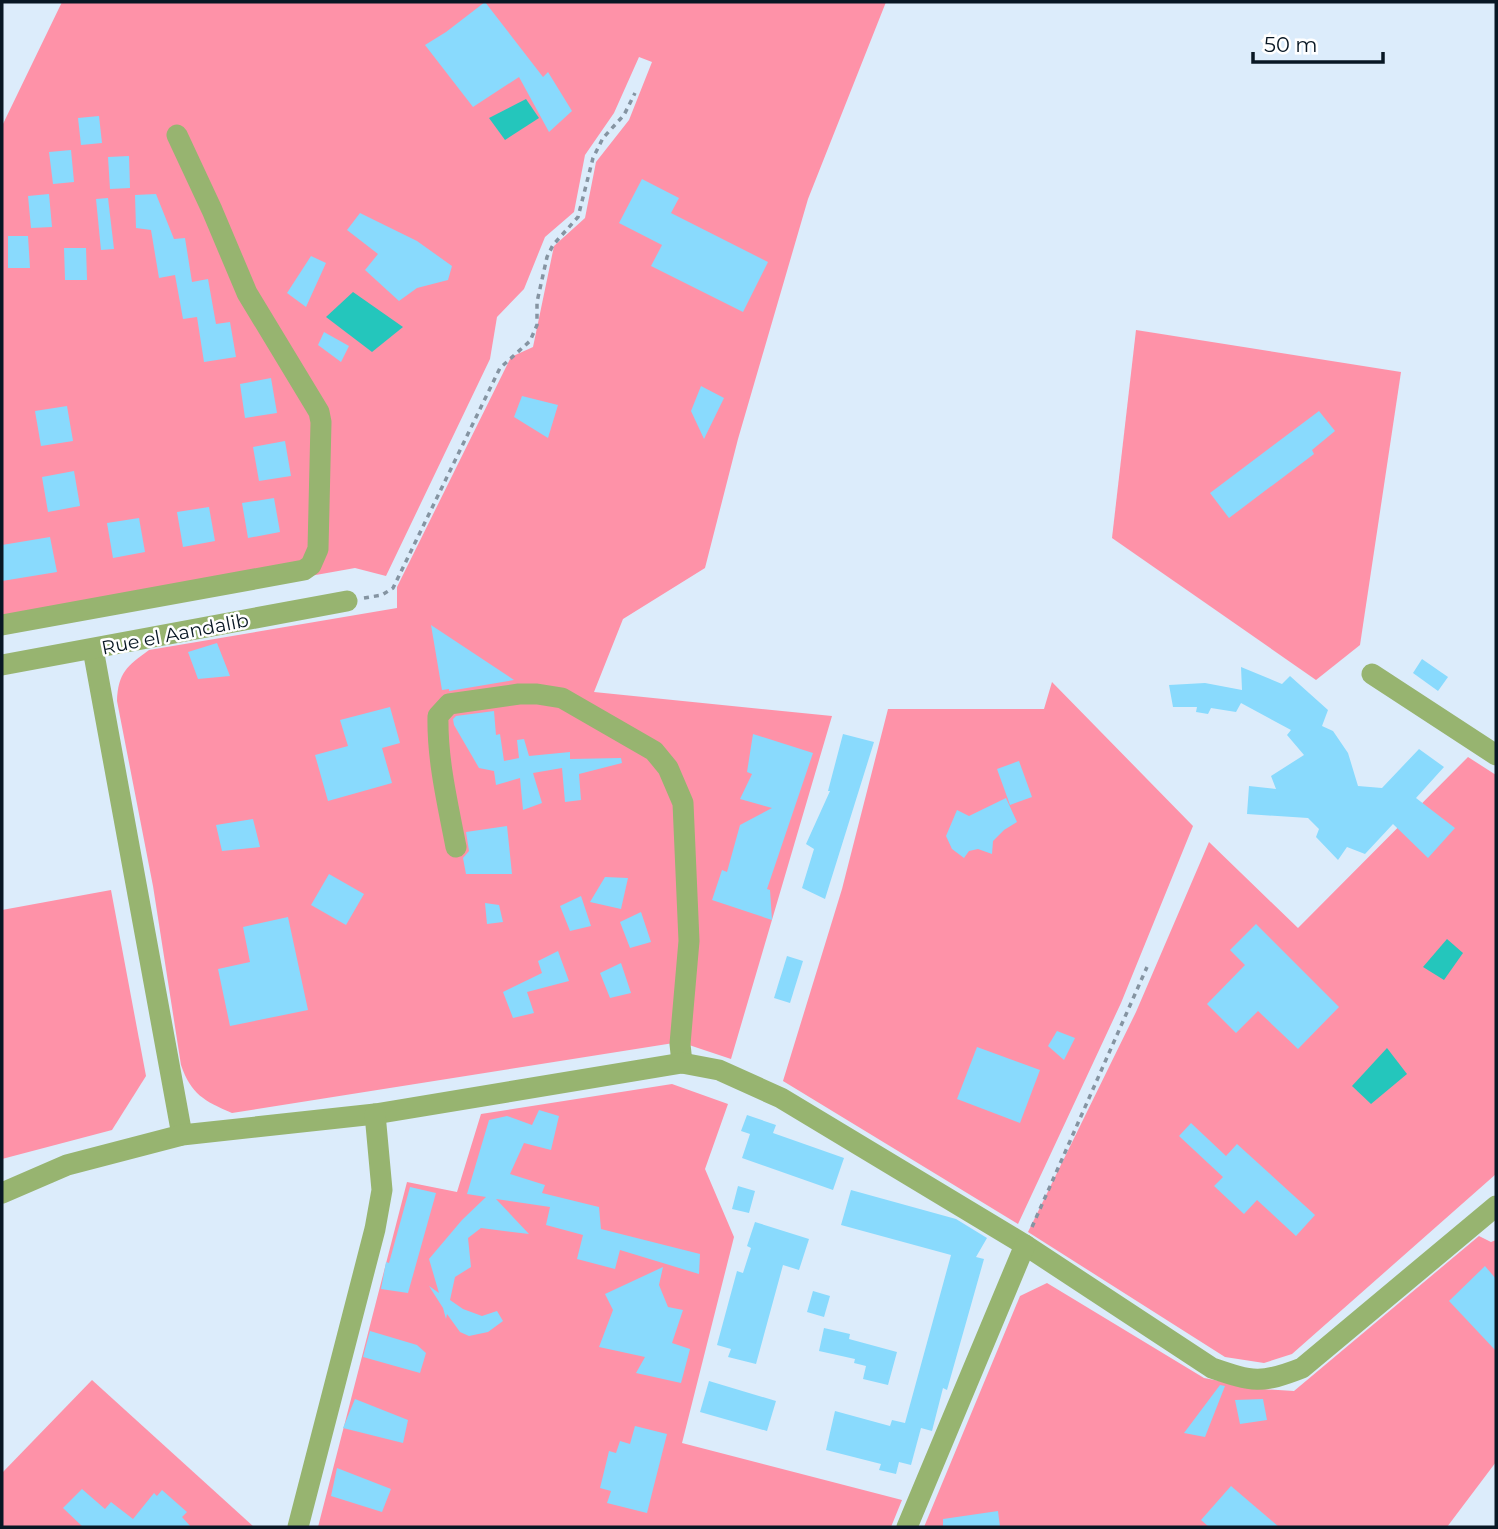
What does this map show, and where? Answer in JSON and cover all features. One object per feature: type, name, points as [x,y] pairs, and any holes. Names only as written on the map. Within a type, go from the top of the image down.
[{"type":"street","points":[[2,625],[304,570],[311,565],[318,549],[321,422],[318,412],[247,293],[177,135]]},
{"type":"street","name":"Rue el Aandalib","points":[[2,665],[347,601]]},
{"type":"street","points":[[93,649],[182,1135]]},
{"type":"street","points":[[1373,674],[1496,755]]},
{"type":"street","points":[[456,847],[445,790],[438,730],[438,716],[449,704],[519,694],[562,698],[654,751],[668,768],[683,803],[689,941],[680,1044],[682,1063]]},
{"type":"street","points":[[2,1193],[67,1165],[182,1135],[375,1114],[682,1063],[719,1070],[781,1098],[1025,1245],[1212,1368],[1246,1380],[1275,1379],[1303,1368],[1496,1206]]},
{"type":"street","points":[[298,1527],[375,1229],[382,1190],[375,1114]]},
{"type":"street","points":[[907,1527],[1025,1245]]},
{"type":"path","points":[[347,601],[382,595],[393,588],[397,581],[500,368],[530,341],[537,325],[537,302],[547,257],[553,245],[578,217],[593,158],[603,138],[624,115],[635,93]]},
{"type":"path","points":[[1025,1245],[1147,967]]},
{"type":"shaded area","points":[[62,2],[886,2],[808,199],[738,439],[705,568],[623,619],[594,692],[832,716],[731,1059],[680,1042],[232,1113],[206,1100],[189,1083],[181,1065],[153,886],[117,701],[119,683],[129,666],[149,650],[397,608],[397,587],[511,357],[533,347],[554,246],[585,218],[596,162],[629,120],[652,62],[639,57],[614,113],[585,155],[574,212],[545,237],[524,289],[497,317],[490,359],[386,576],[355,568],[2,631],[2,126]]},
{"type":"shaded area","points":[[526,99],[539,118],[505,140],[489,118]]},
{"type":"shaded area","points":[[353,292],[403,327],[372,352],[326,317]]},
{"type":"shaded area","points":[[1136,330],[1401,372],[1360,645],[1316,680],[1112,538]]},
{"type":"shaded area","points":[[1052,682],[1193,826],[1121,1003],[1018,1224],[783,1081],[842,889],[888,709],[1044,709]]},
{"type":"shaded area","points":[[1468,757],[1496,775],[1496,1174],[1292,1354],[1264,1363],[1225,1357],[1028,1232],[1136,1012],[1209,842],[1298,928]]},
{"type":"shaded area","points":[[111,890],[146,1076],[112,1130],[2,1159],[2,910]]},
{"type":"shaded area","points":[[1447,939],[1463,953],[1444,980],[1423,967]]},
{"type":"shaded area","points":[[1387,1048],[1407,1074],[1371,1104],[1352,1086]]},
{"type":"shaded area","points":[[672,1084],[728,1104],[705,1169],[734,1237],[682,1443],[902,1500],[891,1527],[318,1527],[407,1182],[457,1192],[481,1114]]},
{"type":"shaded area","points":[[1479,1236],[1491,1242],[1496,1240],[1496,1462],[1447,1527],[924,1527],[1020,1296],[1047,1283],[1204,1378],[1262,1389],[1294,1391]]},
{"type":"shaded area","points":[[92,1380],[254,1527],[2,1527],[2,1473]]},
{"type":"building","points":[[485,2],[543,77],[548,72],[572,111],[549,132],[519,77],[473,107],[425,45]]},
{"type":"building","points":[[99,116],[102,143],[81,145],[78,118]]},
{"type":"building","points":[[71,150],[74,182],[53,184],[49,152]]},
{"type":"building","points":[[129,156],[130,188],[110,189],[108,157]]},
{"type":"building","points":[[642,179],[679,198],[671,213],[768,262],[743,312],[651,266],[662,245],[619,223]]},
{"type":"building","points":[[49,194],[52,227],[31,228],[28,196]]},
{"type":"building","points":[[156,194],[174,239],[185,238],[192,282],[208,279],[216,324],[230,322],[236,357],[204,362],[197,317],[183,319],[175,275],[159,278],[151,230],[136,228],[135,195]]},
{"type":"building","points":[[108,198],[114,249],[101,250],[96,199]]},
{"type":"building","points":[[360,213],[417,241],[452,266],[448,280],[417,288],[399,301],[365,270],[378,254],[347,230]]},
{"type":"building","points":[[8,236],[28,236],[30,268],[8,268]]},
{"type":"building","points":[[64,248],[86,248],[87,280],[65,280]]},
{"type":"building","points":[[311,256],[326,263],[306,307],[287,293]]},
{"type":"building","points":[[324,332],[349,346],[341,362],[318,345]]},
{"type":"building","points":[[271,378],[277,413],[245,418],[240,384]]},
{"type":"building","points":[[701,386],[724,398],[704,439],[691,411]]},
{"type":"building","points":[[522,396],[558,405],[548,438],[514,417]]},
{"type":"building","points":[[67,406],[73,441],[41,446],[35,411]]},
{"type":"building","points":[[1319,411],[1335,431],[1312,450],[1314,454],[1229,518],[1210,493]]},
{"type":"building","points":[[285,441],[291,476],[259,481],[253,447]]},
{"type":"building","points":[[74,471],[80,506],[48,512],[42,477]]},
{"type":"building","points":[[274,498],[280,532],[248,538],[242,503]]},
{"type":"building","points":[[209,507],[215,541],[183,547],[177,512]]},
{"type":"building","points":[[139,518],[145,552],[113,558],[107,523]]},
{"type":"building","points":[[50,537],[57,572],[2,581],[2,545]]},
{"type":"building","points":[[431,625],[514,680],[442,690]]},
{"type":"building","points":[[217,643],[230,676],[198,679],[188,652]]},
{"type":"building","points":[[1422,659],[1448,677],[1438,691],[1413,673]]},
{"type":"building","points":[[1241,667],[1282,684],[1290,676],[1328,710],[1322,726],[1333,731],[1348,753],[1358,786],[1382,788],[1419,749],[1444,767],[1416,798],[1455,828],[1428,858],[1393,824],[1365,854],[1347,847],[1338,860],[1316,837],[1319,829],[1308,818],[1247,814],[1249,786],[1276,789],[1271,776],[1304,755],[1287,735],[1291,730],[1241,703],[1236,712],[1211,708],[1208,714],[1196,712],[1197,707],[1173,707],[1169,685],[1205,683],[1242,690]]},
{"type":"building","points":[[390,707],[400,743],[382,748],[392,783],[328,801],[315,755],[348,746],[340,720]]},
{"type":"building","points":[[494,711],[496,735],[500,734],[504,761],[519,758],[517,740],[524,739],[529,756],[570,752],[570,759],[621,758],[622,763],[579,774],[581,800],[565,802],[562,768],[533,773],[542,803],[523,810],[520,778],[496,785],[494,771],[479,768],[454,725],[453,719],[456,716]]},
{"type":"building","points":[[753,734],[813,753],[767,889],[770,890],[772,920],[712,900],[722,870],[727,872],[740,825],[772,808],[740,799],[752,774],[747,772]]},
{"type":"building","points":[[843,734],[874,742],[825,899],[802,888],[814,849],[806,844],[830,791]]},
{"type":"building","points":[[1019,761],[1032,797],[1010,805],[997,769]]},
{"type":"building","points":[[1006,798],[1017,822],[993,841],[992,854],[978,849],[969,851],[964,858],[952,849],[946,836],[957,810],[969,816]]},
{"type":"building","points":[[253,819],[260,847],[222,851],[216,825]]},
{"type":"building","points":[[507,826],[512,874],[466,874],[463,858],[469,851],[466,832]]},
{"type":"building","points":[[329,874],[364,894],[346,925],[311,905]]},
{"type":"building","points":[[605,877],[628,878],[621,909],[590,902]]},
{"type":"building","points":[[581,896],[591,926],[570,931],[560,906]]},
{"type":"building","points":[[485,903],[499,905],[503,922],[487,924]]},
{"type":"building","points":[[641,912],[651,942],[630,948],[620,922]]},
{"type":"building","points":[[288,917],[308,1010],[230,1026],[218,969],[250,962],[243,927]]},
{"type":"building","points":[[1256,924],[1339,1007],[1298,1049],[1258,1011],[1236,1033],[1207,1004],[1245,965],[1230,950]]},
{"type":"building","points":[[558,951],[569,981],[527,992],[534,1013],[513,1018],[503,992],[542,973],[538,961]]},
{"type":"building","points":[[787,956],[803,961],[790,1003],[774,998]]},
{"type":"building","points":[[621,963],[631,993],[610,998],[600,973]]},
{"type":"building","points":[[1057,1031],[1075,1038],[1064,1060],[1048,1046]]},
{"type":"building","points":[[977,1047],[1040,1070],[1020,1123],[957,1099]]},
{"type":"building","points":[[539,1110],[559,1116],[551,1150],[524,1143],[510,1174],[545,1185],[542,1193],[599,1207],[601,1229],[700,1254],[699,1274],[620,1250],[615,1269],[577,1259],[583,1235],[546,1225],[550,1207],[496,1199],[529,1234],[481,1228],[468,1238],[471,1267],[455,1277],[450,1300],[463,1309],[482,1316],[497,1311],[503,1321],[488,1332],[469,1336],[460,1332],[447,1314],[446,1319],[443,1308],[429,1286],[439,1293],[429,1259],[462,1220],[486,1197],[467,1194],[489,1120],[507,1116],[532,1125]]},
{"type":"building","points":[[747,1115],[776,1125],[773,1133],[844,1158],[833,1190],[742,1158],[750,1134],[741,1131]]},
{"type":"building","points":[[1191,1123],[1226,1156],[1237,1144],[1315,1215],[1296,1236],[1257,1200],[1244,1214],[1214,1186],[1223,1177],[1179,1136]]},
{"type":"building","points":[[738,1186],[755,1191],[749,1213],[732,1209]]},
{"type":"building","points":[[410,1187],[436,1193],[408,1293],[381,1289],[386,1262],[389,1263]]},
{"type":"building","points":[[851,1190],[956,1219],[987,1238],[976,1257],[984,1259],[947,1390],[943,1388],[932,1431],[921,1428],[911,1465],[899,1462],[896,1474],[879,1470],[881,1464],[826,1450],[835,1411],[890,1426],[892,1420],[905,1423],[951,1255],[841,1225]]},
{"type":"building","points":[[755,1222],[809,1239],[799,1270],[783,1265],[756,1364],[728,1357],[731,1349],[717,1345],[737,1271],[743,1273],[751,1248],[747,1246]]},
{"type":"building","points":[[1485,1266],[1496,1279],[1496,1351],[1449,1301]]},
{"type":"building","points":[[663,1267],[659,1285],[668,1307],[683,1310],[672,1343],[690,1349],[681,1383],[636,1373],[645,1357],[599,1347],[613,1310],[605,1294]]},
{"type":"building","points":[[813,1291],[830,1296],[824,1317],[807,1312]]},
{"type":"building","points":[[824,1328],[850,1334],[849,1339],[897,1352],[888,1385],[863,1379],[866,1366],[854,1363],[855,1359],[819,1351]]},
{"type":"building","points":[[370,1331],[417,1345],[426,1353],[420,1373],[363,1357]]},
{"type":"building","points":[[709,1381],[776,1401],[767,1431],[700,1412]]},
{"type":"building","points":[[1220,1385],[1225,1386],[1205,1437],[1184,1433]]},
{"type":"building","points":[[355,1399],[408,1420],[403,1443],[343,1428]]},
{"type":"building","points":[[1263,1399],[1267,1420],[1240,1424],[1235,1400]]},
{"type":"building","points":[[635,1426],[667,1434],[647,1513],[607,1503],[611,1491],[600,1488],[609,1451],[616,1453],[620,1441],[630,1444]]},
{"type":"building","points":[[337,1468],[391,1489],[382,1512],[331,1496]]},
{"type":"building","points":[[1231,1486],[1279,1527],[1209,1527],[1201,1520]]},
{"type":"building","points":[[82,1489],[105,1509],[111,1502],[133,1519],[154,1493],[157,1496],[162,1490],[187,1512],[182,1517],[191,1527],[83,1527],[63,1508]]},
{"type":"building","points":[[998,1511],[1000,1527],[943,1527],[943,1519]]}]
